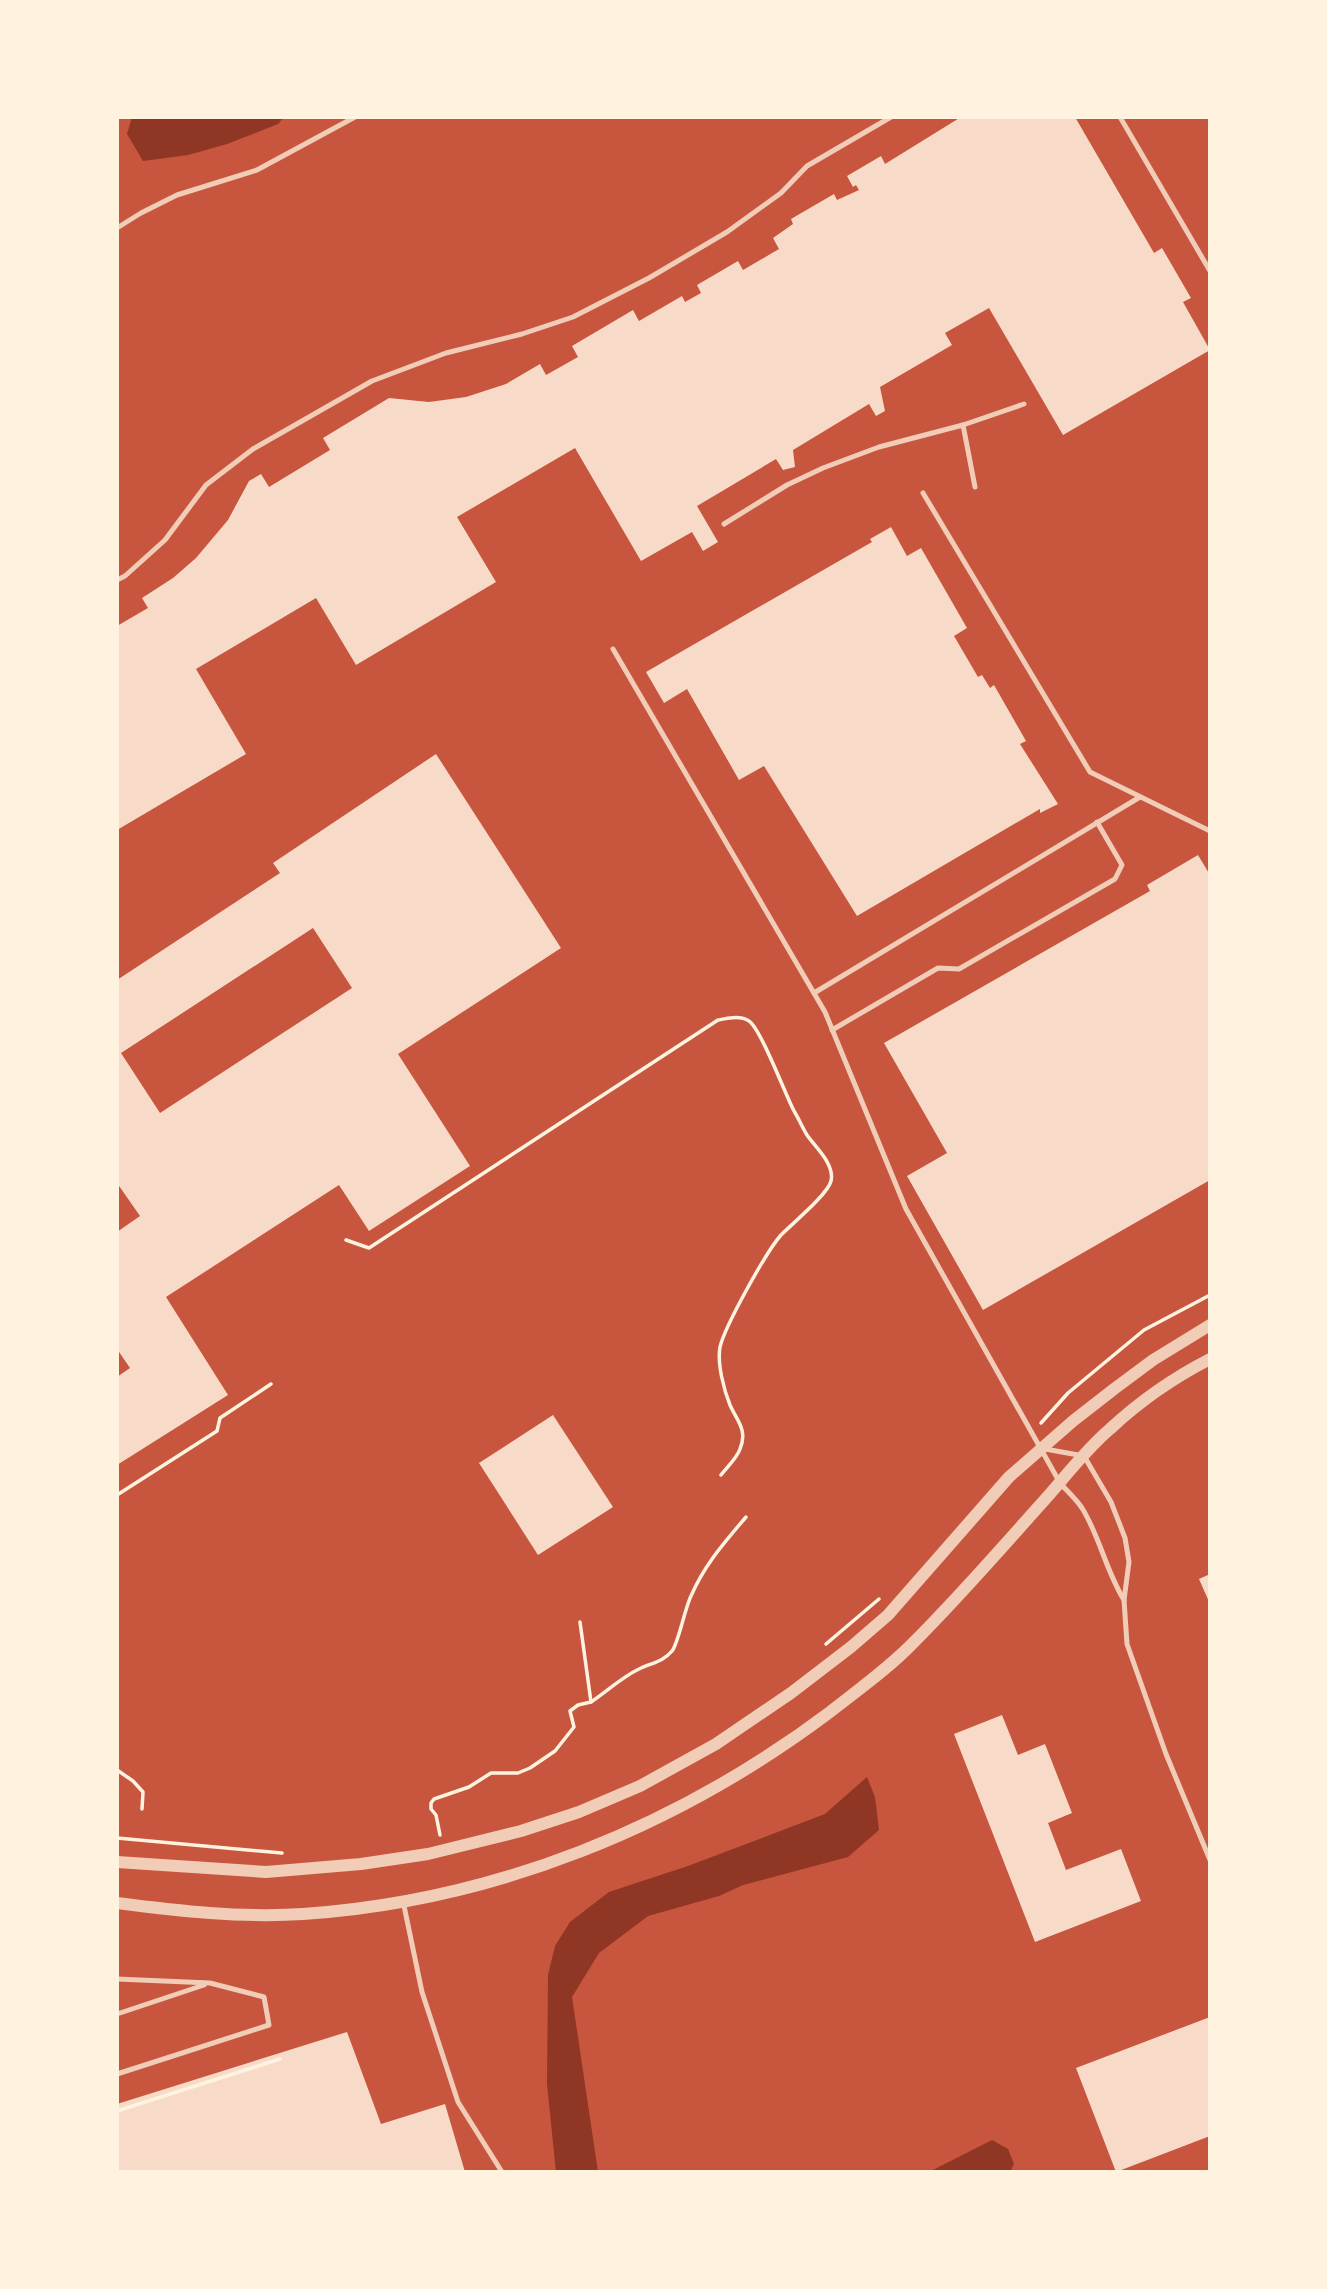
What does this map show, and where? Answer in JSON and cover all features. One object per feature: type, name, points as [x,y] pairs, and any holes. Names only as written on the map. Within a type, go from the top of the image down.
[{"type":"street","points":[[117,1862],[266,1872],[375,1862],[428,1854],[521,1830],[579,1812],[640,1786],[716,1744],[791,1693],[851,1647],[888,1615],[1009,1477],[1133,1375],[1210,1325]]},
{"type":"street","points":[[117,1903],[224,1915],[303,1914],[404,1901],[481,1885],[547,1865],[624,1834],[695,1800],[782,1748],[912,1645],[1108,1430],[1150,1395],[1210,1359]]},
{"type":"lane","points":[[117,228],[177,195],[257,170],[355,117]]},
{"type":"lane","points":[[117,580],[165,540],[206,485],[253,449],[372,381],[446,352],[522,334],[583,312],[649,278],[727,232],[781,193],[807,166],[891,117]]},
{"type":"lane","points":[[1120,117],[1210,271]]},
{"type":"lane","points":[[723,524],[787,485],[823,468],[879,447],[963,425],[1024,404]]},
{"type":"lane","points":[[963,425],[975,487]]},
{"type":"lane","points":[[923,493],[1090,772],[1210,831]]},
{"type":"lane","points":[[613,649],[814,993],[906,1209],[1060,1483],[1081,1506],[1113,1582],[1124,1600]]},
{"type":"lane","points":[[814,993],[1140,797]]},
{"type":"lane","points":[[832,1030],[938,968],[959,969],[1115,879],[1122,865],[1097,822]]},
{"type":"lane","points":[[1042,1448],[1084,1456],[1111,1502],[1125,1538],[1129,1562],[1124,1600],[1127,1644],[1166,1754],[1210,1860]]},
{"type":"lane","points":[[404,1901],[422,1992],[458,2102],[502,2172]]},
{"type":"lane","points":[[117,1979],[210,1983],[264,1997],[269,2025],[117,2074]]},
{"type":"lane","points":[[117,2014],[210,1983]]},
{"type":"path","points":[[345,1240],[369,1248],[718,1020],[737,1017],[749,1021],[759,1030],[789,1102],[832,1173],[831,1181],[823,1194],[779,1238],[756,1273],[720,1347],[720,1365],[730,1405],[741,1422],[744,1433],[740,1450],[721,1475]]},
{"type":"path","points":[[1033,1432],[1069,1393],[1144,1330],[1210,1296]]},
{"type":"path","points":[[117,1495],[216,1431],[220,1418],[271,1384]]},
{"type":"path","points":[[440,1835],[436,1815],[431,1809],[434,1799],[469,1787],[491,1773],[518,1773],[541,1762],[555,1751],[574,1727],[570,1711],[578,1705],[591,1702],[640,1668],[653,1665],[667,1657],[675,1648],[691,1595],[710,1558],[746,1517]]},
{"type":"path","points":[[822,1647],[887,1590]]},
{"type":"path","points":[[580,1622],[591,1702]]},
{"type":"path","points":[[117,1770],[143,1792],[142,1809]]},
{"type":"path","points":[[430,1838],[452,1832]]},
{"type":"path","points":[[117,1838],[293,1852]]},
{"type":"path","points":[[117,2111],[280,2059]]},
{"type":"shaded area","points":[[132,117],[284,117],[278,124],[227,144],[188,155],[143,161],[127,134]]},
{"type":"shaded area","points":[[867,1777],[875,1797],[879,1830],[848,1857],[743,1885],[719,1896],[648,1916],[599,1953],[572,1997],[598,2172],[556,2172],[547,2084],[548,1975],[555,1946],[570,1922],[609,1892],[688,1866],[825,1814]]},
{"type":"shaded area","points":[[992,2140],[1008,2149],[1014,2164],[1010,2172],[929,2172]]},
{"type":"building","points":[[961,117],[1075,117],[1154,253],[1162,248],[1191,298],[1183,302],[1210,350],[1063,435],[989,308],[945,333],[952,345],[880,387],[885,411],[876,416],[869,404],[793,450],[795,467],[783,470],[776,459],[697,506],[718,542],[703,551],[692,532],[641,561],[575,448],[457,517],[496,582],[356,665],[316,598],[196,669],[246,754],[117,830],[117,626],[148,608],[142,598],[173,578],[196,558],[228,520],[249,481],[261,474],[269,487],[330,450],[323,438],[389,398],[429,402],[466,397],[506,384],[540,364],[546,375],[578,357],[572,346],[633,310],[639,321],[682,296],[685,302],[701,293],[697,285],[738,261],[743,270],[779,249],[773,238],[793,224],[791,219],[834,194],[837,200],[859,190],[856,185],[853,187],[847,176],[881,156],[885,164]]},
{"type":"building","points":[[891,527],[907,556],[921,548],[967,628],[954,636],[978,677],[982,675],[990,688],[994,685],[1026,741],[1020,744],[1058,804],[1040,813],[1040,809],[857,916],[764,766],[739,780],[687,689],[664,703],[646,672],[872,542],[870,539]]},
{"type":"building","points":[[436,754],[561,948],[398,1054],[470,1166],[369,1231],[339,1185],[166,1297],[228,1395],[117,1465],[117,1377],[130,1368],[117,1349],[117,1232],[140,1216],[117,1183],[117,980],[280,873],[273,863]],"holes":[[[313,928],[352,988],[160,1113],[121,1053]]]},
{"type":"building","points":[[1198,855],[1210,875],[1210,1180],[983,1310],[907,1176],[947,1153],[884,1043],[1150,891],[1147,885]]},
{"type":"building","points":[[553,1415],[613,1507],[538,1555],[479,1463]]},
{"type":"building","points":[[1210,1574],[1210,1604],[1199,1579]]},
{"type":"building","points":[[1002,1715],[1018,1755],[1045,1744],[1072,1813],[1048,1823],[1066,1870],[1121,1849],[1141,1901],[1035,1942],[954,1734]]},
{"type":"building","points":[[1210,2017],[1210,2136],[1116,2172],[1076,2068]]},
{"type":"building","points":[[347,2032],[381,2124],[445,2104],[465,2172],[117,2172],[117,2104]]}]
